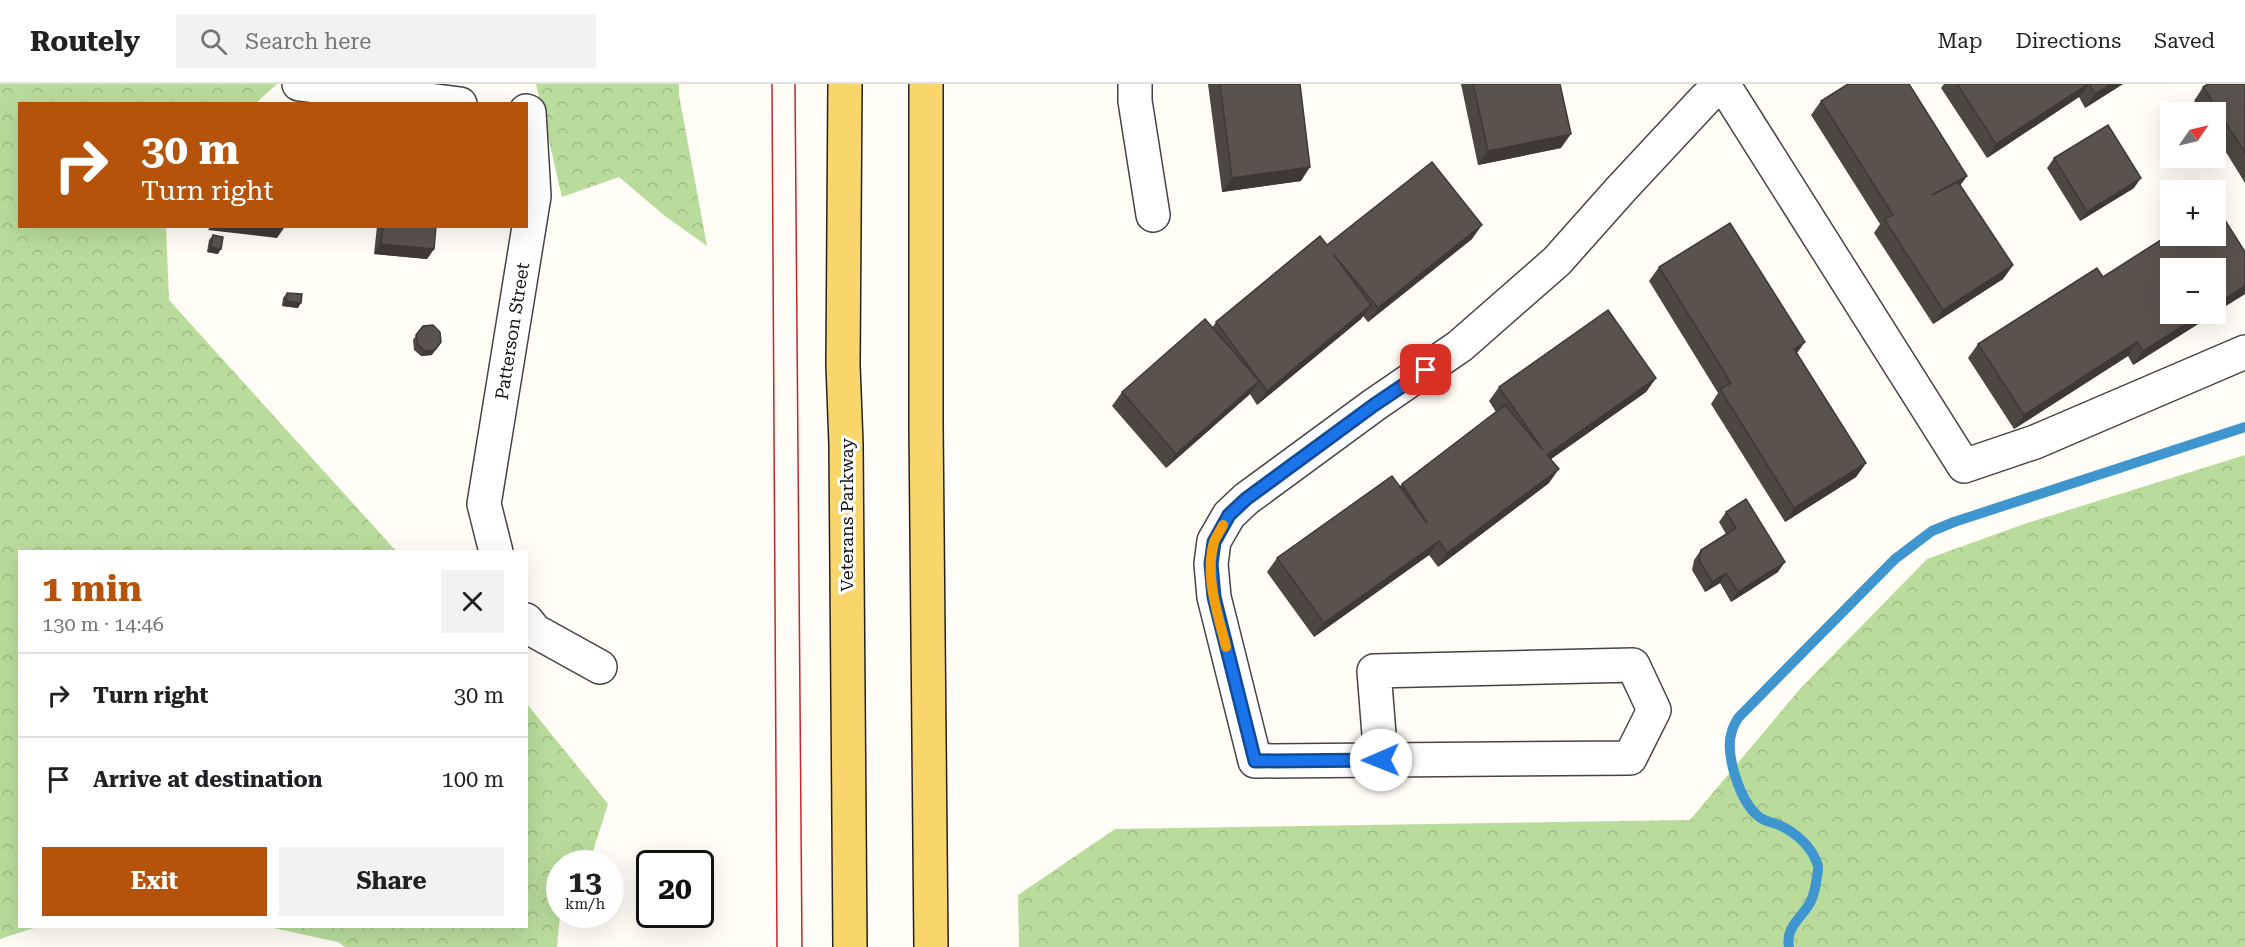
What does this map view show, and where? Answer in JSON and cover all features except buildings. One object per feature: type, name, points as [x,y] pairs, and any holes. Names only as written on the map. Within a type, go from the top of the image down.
[{"type":"main road","name":"Veterans Parkway","points":[[845,84],[843,365],[846,444],[850,947]]},
{"type":"main road","points":[[926,84],[926,425],[932,947]]},
{"type":"street","points":[[299,84],[444,102]]},
{"type":"street","points":[[1135,84],[1135,101],[1153,215]]},
{"type":"street","points":[[1381,760],[1374,671],[1633,665],[1654,710],[1630,758],[1381,760],[1255,761],[1214,597],[1211,564],[1214,542],[1229,515],[1246,499],[1374,405],[1460,346],[1557,261],[1622,188],[1705,99],[1722,84],[1964,466],[2035,442],[2245,352]]},
{"type":"street","name":"Patterson Street","points":[[496,550],[484,504],[534,196],[528,112]]},
{"type":"street","points":[[528,622],[535,631],[600,667]]},
{"type":"green space","points":[[0,84],[277,84],[257,102],[18,102],[18,228],[166,228],[169,300],[395,550],[18,550],[18,928],[34,928],[0,939]]},
{"type":"green space","points":[[536,84],[679,84],[679,95],[707,246],[665,216],[619,177],[562,197]]},
{"type":"green space","points":[[2245,455],[2245,947],[1019,947],[1018,895],[1115,829],[1690,820],[1799,690],[1927,559],[2027,523]]},
{"type":"green space","points":[[528,705],[608,804],[593,850],[546,850],[546,928],[559,928],[557,947],[345,947],[338,942],[274,928],[528,928]]},
{"type":"waterway","points":[[1789,947],[1789,934],[1813,897],[1818,866],[1811,851],[1802,840],[1785,828],[1760,818],[1745,799],[1735,776],[1730,751],[1732,731],[1738,718],[1895,559],[1932,531],[2245,427]]},
{"type":"tram line","points":[[772,84],[777,947]]},
{"type":"tram line","points":[[795,84],[802,947]]},
{"type":"slow traffic","points":[[1223,525],[1214,542],[1211,564],[1214,597],[1226,647]]},
{"type":"route","points":[[1381,760],[1255,761],[1214,597],[1211,564],[1214,542],[1229,515],[1246,499],[1374,405],[1426,370]]}]
